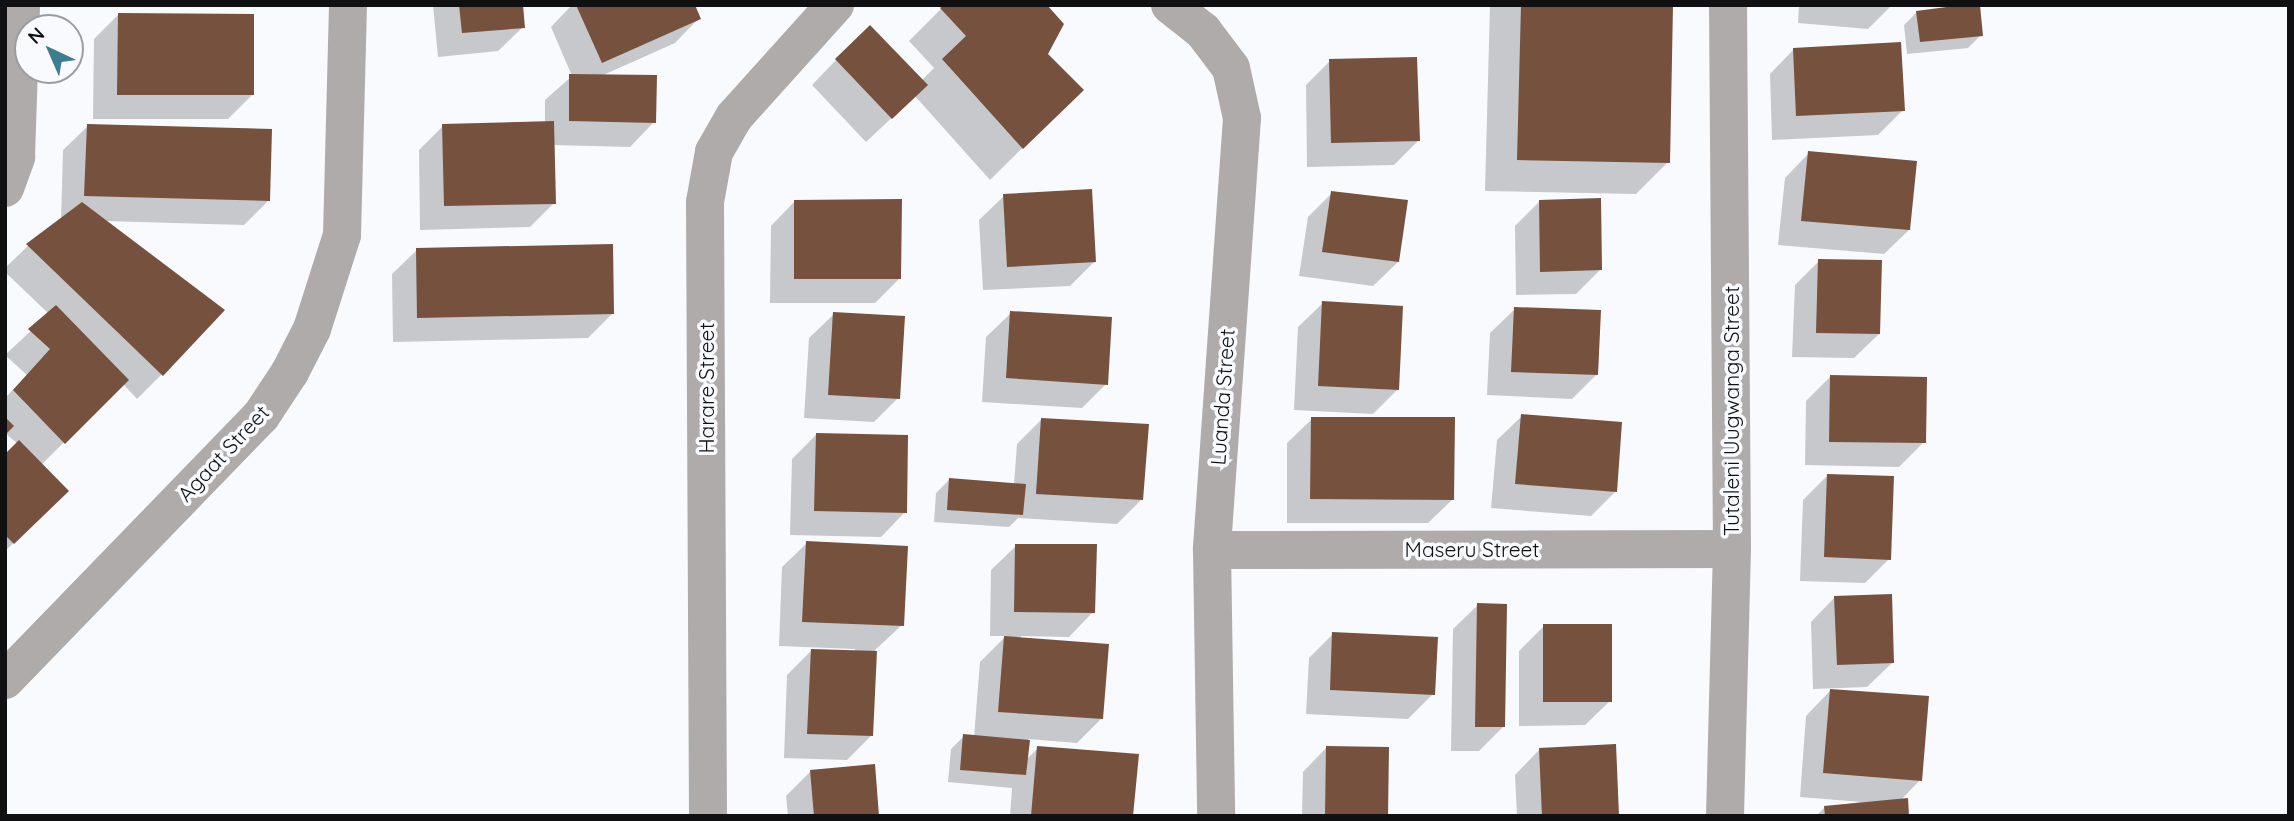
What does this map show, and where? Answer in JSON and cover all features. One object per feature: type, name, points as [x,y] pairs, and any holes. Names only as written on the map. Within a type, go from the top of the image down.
[{"type":"street","points":[[5,188],[16,157],[21,5]]},
{"type":"street","name":"Agaat Street","points":[[5,680],[261,416],[290,372],[312,329],[342,235],[348,5]]},
{"type":"street","name":"Harare Street","points":[[708,816],[705,202],[714,152],[734,117],[835,5]]},
{"type":"street","name":"Luanda Street","points":[[1170,5],[1203,31],[1231,68],[1242,118],[1212,550],[1216,816]]},
{"type":"street","name":"Tutaleni Uugwanga Street","points":[[1725,816],[1732,549],[1728,5]]},
{"type":"street","name":"Maseru Street","points":[[1212,550],[1732,549]]},
{"type":"building","points":[[459,5],[523,5],[525,28],[462,33]]},
{"type":"building","points":[[576,5],[695,5],[701,19],[602,63]]},
{"type":"building","points":[[943,5],[1047,5],[1064,24],[1048,54],[1084,90],[1023,149],[942,59],[966,36],[940,8]]},
{"type":"building","points":[[1521,5],[1673,5],[1670,163],[1517,160]]},
{"type":"building","points":[[1980,5],[1983,36],[1920,42],[1916,11]]},
{"type":"building","points":[[118,13],[254,14],[254,95],[117,95]]},
{"type":"building","points":[[870,25],[928,85],[892,119],[835,59]]},
{"type":"building","points":[[1901,42],[1905,111],[1796,116],[1793,48]]},
{"type":"building","points":[[1417,57],[1420,141],[1331,143],[1329,59]]},
{"type":"building","points":[[569,74],[657,75],[656,123],[569,121]]},
{"type":"building","points":[[554,121],[556,204],[444,206],[442,124]]},
{"type":"building","points":[[87,124],[272,129],[270,201],[84,196]]},
{"type":"building","points":[[1808,151],[1917,161],[1910,230],[1801,221]]},
{"type":"building","points":[[1092,189],[1096,262],[1007,267],[1003,194]]},
{"type":"building","points":[[1331,191],[1408,200],[1399,262],[1322,252]]},
{"type":"building","points":[[1601,198],[1602,270],[1540,272],[1539,200]]},
{"type":"building","points":[[902,199],[901,279],[794,279],[794,200]]},
{"type":"building","points":[[82,202],[225,310],[163,376],[26,244]]},
{"type":"building","points":[[613,244],[614,314],[417,318],[416,248]]},
{"type":"building","points":[[1818,259],[1882,260],[1880,334],[1816,333]]},
{"type":"building","points":[[1322,301],[1403,306],[1399,390],[1318,386]]},
{"type":"building","points":[[56,305],[129,380],[65,444],[13,390],[50,349],[28,329]]},
{"type":"building","points":[[1514,307],[1601,310],[1598,375],[1511,372]]},
{"type":"building","points":[[1010,311],[1112,317],[1108,385],[1006,378]]},
{"type":"building","points":[[833,312],[905,316],[900,399],[828,395]]},
{"type":"building","points":[[1830,375],[1927,377],[1926,443],[1829,442]]},
{"type":"building","points":[[1521,414],[1622,422],[1617,492],[1515,484]]},
{"type":"building","points":[[5,417],[14,426],[5,435]]},
{"type":"building","points":[[1311,417],[1455,417],[1454,500],[1310,499]]},
{"type":"building","points":[[1041,418],[1149,424],[1143,500],[1036,494]]},
{"type":"building","points":[[816,433],[908,435],[907,513],[814,511]]},
{"type":"building","points":[[19,440],[69,491],[14,544],[5,535],[5,454]]},
{"type":"building","points":[[1827,474],[1894,476],[1891,560],[1824,557]]},
{"type":"building","points":[[949,478],[1026,484],[1023,515],[947,510]]},
{"type":"building","points":[[806,541],[908,546],[904,626],[802,622]]},
{"type":"building","points":[[1015,544],[1097,544],[1095,613],[1014,612]]},
{"type":"building","points":[[1892,594],[1894,663],[1837,665],[1834,596]]},
{"type":"building","points":[[1477,603],[1507,604],[1505,727],[1475,727]]},
{"type":"building","points":[[1543,624],[1612,624],[1612,702],[1543,702]]},
{"type":"building","points":[[1332,632],[1438,637],[1435,695],[1330,690]]},
{"type":"building","points":[[1004,636],[1109,644],[1103,719],[998,712]]},
{"type":"building","points":[[811,649],[877,651],[873,736],[807,734]]},
{"type":"building","points":[[1830,689],[1929,696],[1922,781],[1823,773]]},
{"type":"building","points":[[963,734],[1030,740],[1026,775],[960,770]]},
{"type":"building","points":[[1616,744],[1619,816],[1542,816],[1539,748]]},
{"type":"building","points":[[1037,746],[1139,754],[1133,816],[1031,816]]},
{"type":"building","points":[[1326,746],[1389,747],[1388,816],[1325,816]]},
{"type":"building","points":[[875,764],[879,816],[814,816],[810,770]]},
{"type":"building","points":[[1908,798],[1909,816],[1825,816],[1824,806]]}]
